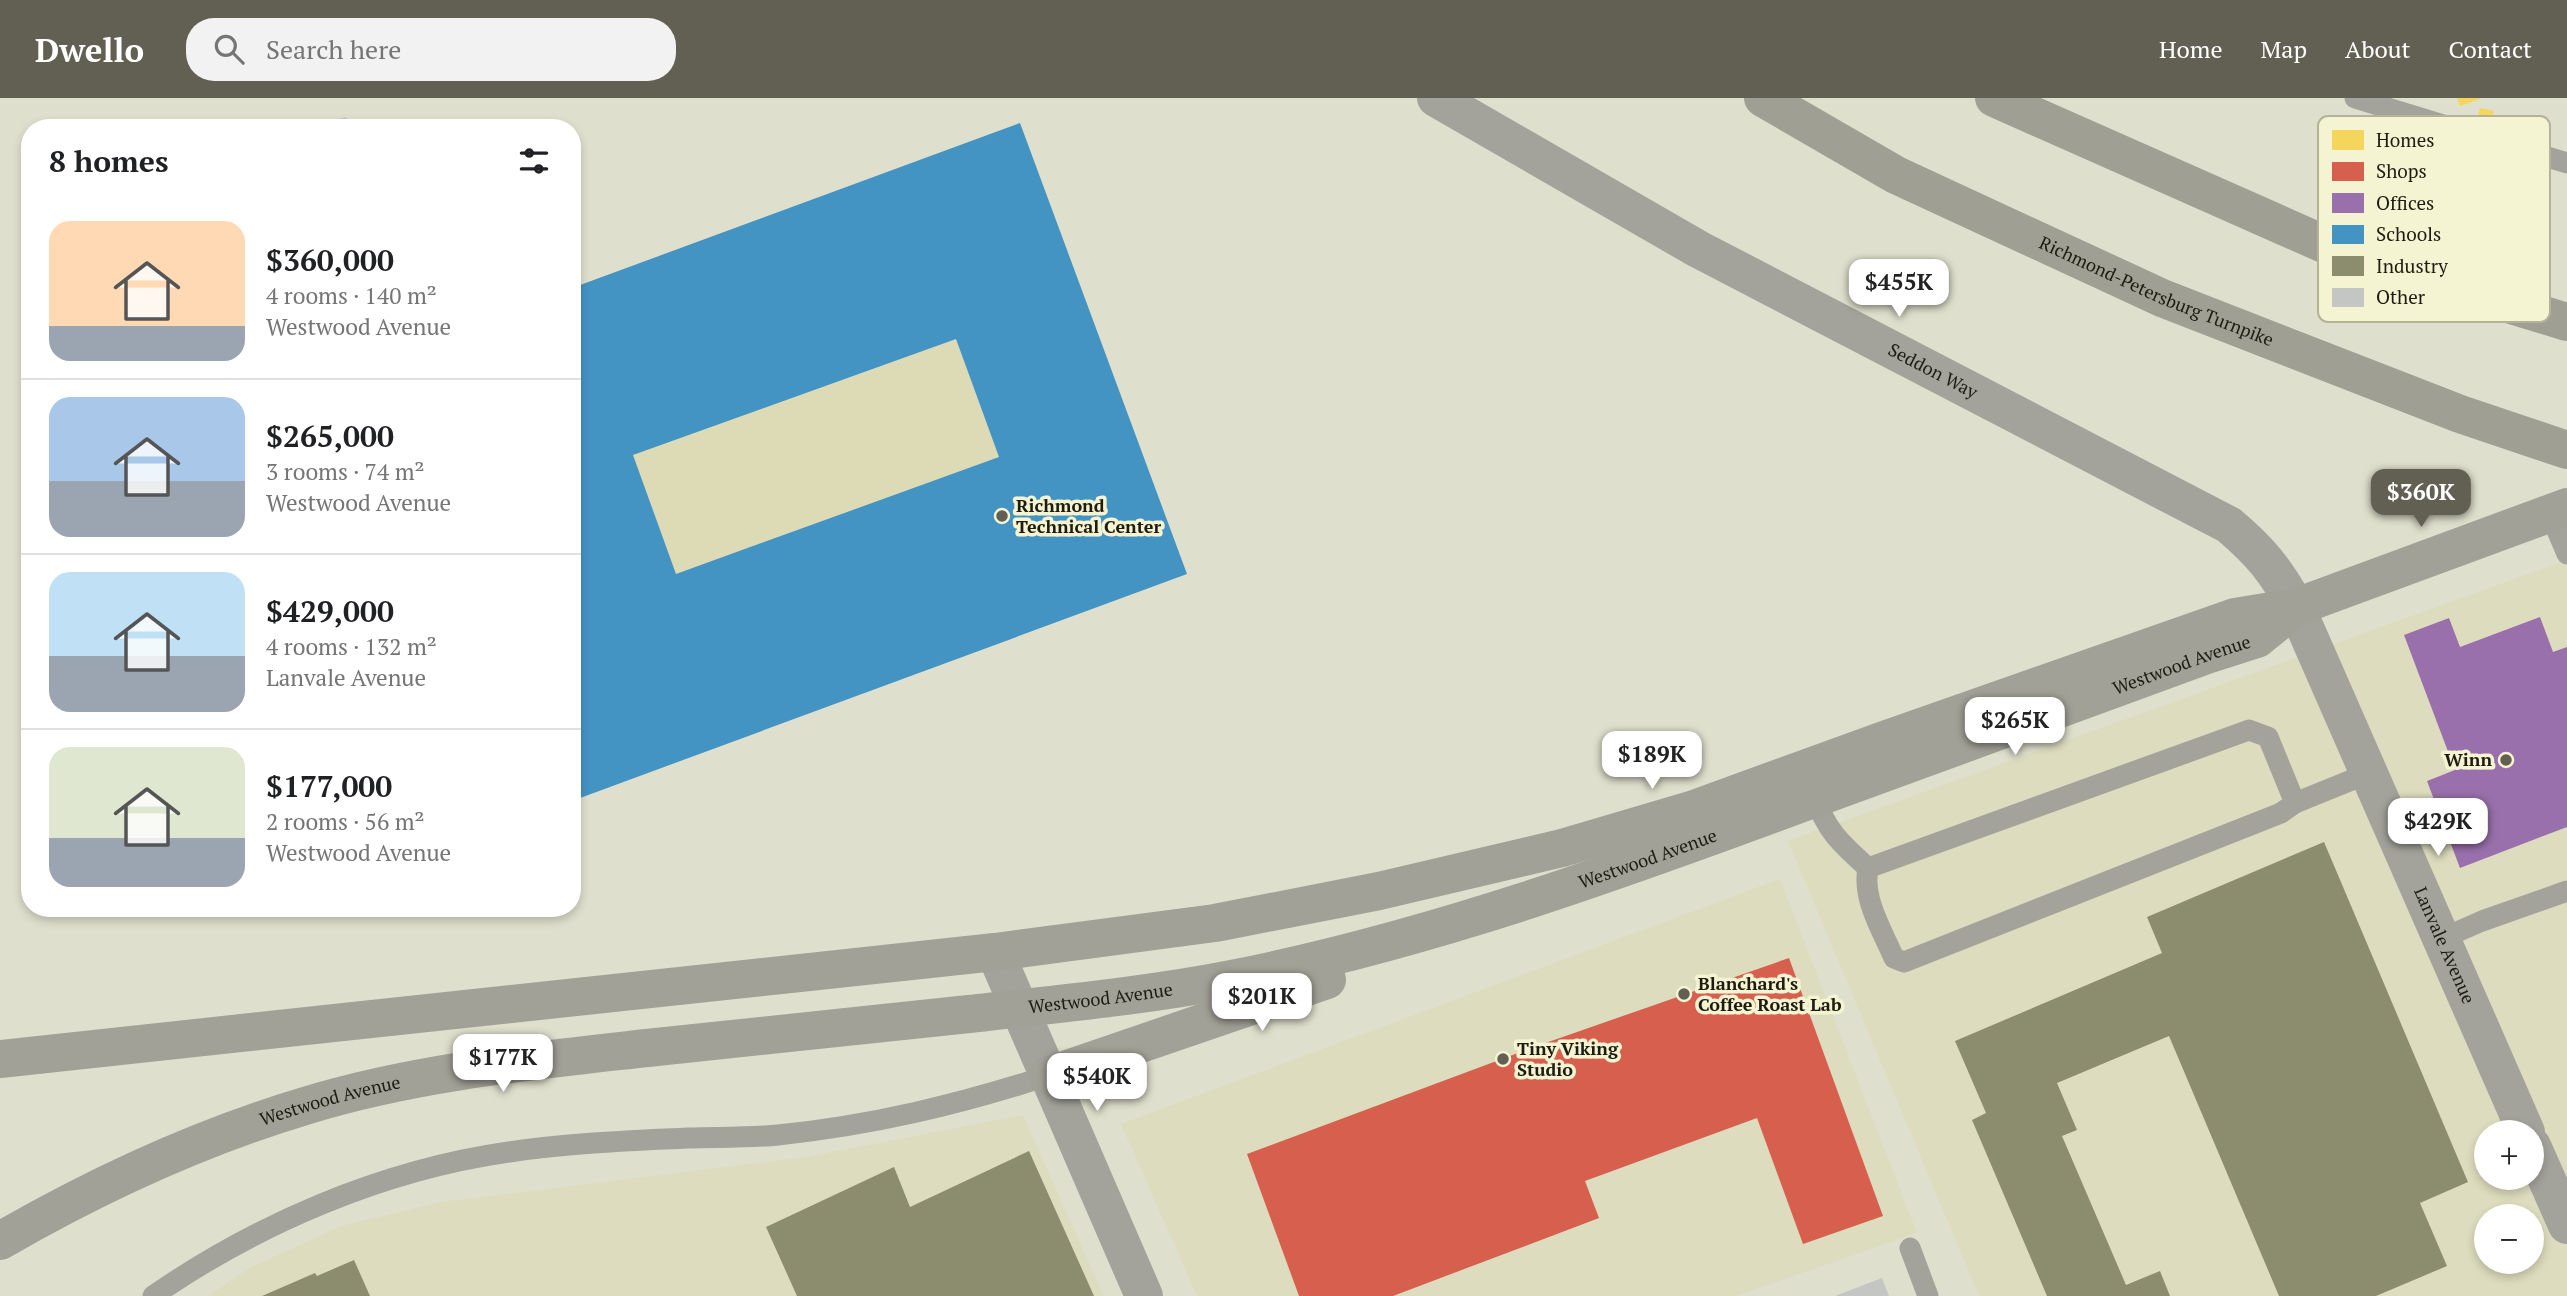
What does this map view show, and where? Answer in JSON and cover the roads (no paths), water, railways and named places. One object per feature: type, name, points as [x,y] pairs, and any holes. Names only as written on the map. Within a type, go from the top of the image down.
[{"type":"highway","name":"Richmond-Petersburg Turnpike","points":[[1763,98],[1896,174],[2162,298],[2460,414],[2567,450]]},
{"type":"highway","points":[[1994,98],[2318,241]]},
{"type":"main road","name":"Westwood Avenue","points":[[0,1241],[66,1203],[166,1157],[307,1105],[380,1087],[499,1065],[1111,998],[1225,980],[1347,954],[1451,925],[1579,884],[1809,784],[2235,617],[2296,607],[2559,511]]},
{"type":"main road","name":"Westwood Avenue","points":[[0,1059],[995,952],[1215,923],[1384,890],[1496,864],[1627,830],[1691,810],[1809,784]]},
{"type":"main road","points":[[1047,1076],[1340,976],[1451,925]]},
{"type":"street","name":"Seddon Way","points":[[1436,98],[1698,249],[2229,525],[2254,546],[2276,571],[2296,607]]},
{"type":"street","name":"Lanvale Avenue","points":[[2296,607],[2521,1120]]},
{"type":"street","points":[[995,952],[1144,1296]]},
{"type":"street","points":[[2544,1173],[2567,1225]]},
{"type":"lane","points":[[2355,98],[2414,116]]},
{"type":"lane","points":[[2550,158],[2567,163]]},
{"type":"lane","points":[[2559,511],[2567,554]]},
{"type":"lane","points":[[1868,868],[2249,730],[2268,737],[2295,803]]},
{"type":"lane","points":[[1868,868],[1865,883],[1868,896],[1894,958],[1904,962],[2281,813],[2295,803],[2369,773]]},
{"type":"lane","points":[[1809,784],[1835,838],[1868,868]]},
{"type":"lane","points":[[2441,939],[2482,921],[2567,891]]},
{"type":"lane","points":[[153,1296],[183,1275],[295,1216],[378,1184],[430,1168],[506,1152],[582,1143],[775,1135],[822,1129],[920,1113],[1047,1076]]},
{"type":"lane","points":[[1910,1248],[1927,1296]]},
{"type":"place","name":"Richmond Technical Center","points":[[1002,516]]},
{"type":"place","name":"Winn","points":[[2506,760]]},
{"type":"place","name":"Blanchard's Coffee Roast Lab","points":[[1684,994]]},
{"type":"place","name":"Tiny Viking Studio","points":[[1503,1059]]}]
